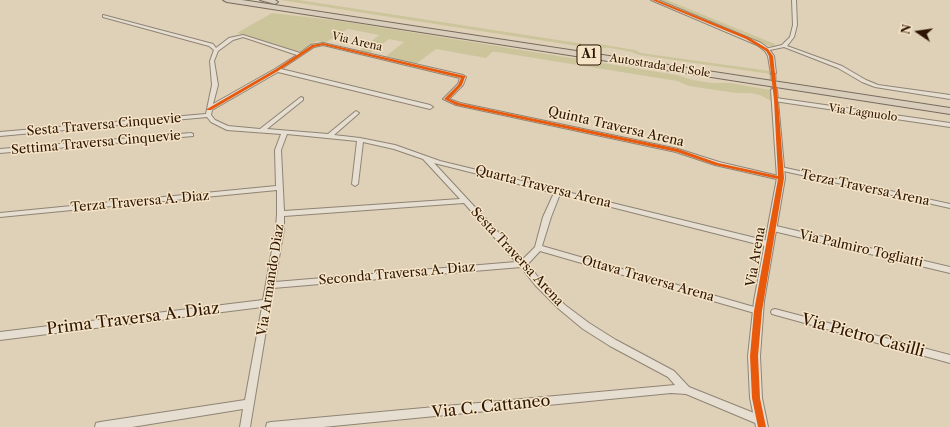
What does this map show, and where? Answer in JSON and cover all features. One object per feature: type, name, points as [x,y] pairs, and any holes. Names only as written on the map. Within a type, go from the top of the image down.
[{"type":"highway","name":"Autostrada del Sole","points":[[227,0],[950,111]]},
{"type":"highway","name":"Autostrada del Sole","points":[[262,0],[950,105]]},
{"type":"street","points":[[654,0],[747,38],[767,50],[771,56],[773,73]]},
{"type":"street","points":[[784,46],[792,37],[795,26],[794,0]]},
{"type":"street","points":[[104,16],[210,45],[216,50]]},
{"type":"street","points":[[300,54],[243,36],[231,39],[216,50],[212,61],[215,85],[209,112],[213,121],[227,128],[261,130],[301,99]]},
{"type":"street","name":"Via Arena","points":[[209,112],[278,70],[313,46],[323,44],[463,77],[460,85],[446,99]]},
{"type":"street","points":[[767,50],[784,46],[840,67],[864,81],[878,86],[950,97]]},
{"type":"street","points":[[278,70],[430,107]]},
{"type":"street","name":"Via Arena","points":[[761,423],[756,398],[754,356],[758,310],[781,174],[775,95]]},
{"type":"street","name":"Via Lagnuolo","points":[[775,95],[950,125]]},
{"type":"street","name":"Quinta Traversa Arena","points":[[446,99],[458,104],[678,151],[717,164],[781,174]]},
{"type":"street","name":"Sesta Traversa Cinquevie","points":[[0,134],[209,112]]},
{"type":"street","points":[[329,136],[356,113]]},
{"type":"street","name":"Quarta Traversa Arena","points":[[261,130],[329,136],[395,147],[438,162],[769,244]]},
{"type":"street","name":"Via Armando Diaz","points":[[245,427],[248,404],[264,327],[266,303],[271,284],[281,214],[278,150],[285,132]]},
{"type":"street","name":"Settima Traversa Cinquevie","points":[[0,151],[191,135]]},
{"type":"street","points":[[355,184],[360,140]]},
{"type":"street","name":"Sesta Traversa Arena","points":[[425,157],[523,264],[542,287],[562,306],[586,326],[613,343],[671,374],[686,390]]},
{"type":"street","name":"Terza Traversa Arena","points":[[781,174],[950,206]]},
{"type":"street","name":"Terza Traversa A. Diaz","points":[[0,215],[280,188]]},
{"type":"street","points":[[523,264],[538,248],[558,191]]},
{"type":"street","name":"Sesta Traversa Arena","points":[[281,214],[465,201]]},
{"type":"street","name":"Via Palmiro Togliatti","points":[[772,228],[950,270]]},
{"type":"street","name":"Ottava Traversa Arena","points":[[538,248],[758,310]]},
{"type":"street","name":"Seconda Traversa A. Diaz","points":[[271,284],[523,264]]},
{"type":"street","name":"Prima Traversa A. Diaz","points":[[0,336],[266,303]]},
{"type":"street","name":"Via Pietro Casilli","points":[[775,312],[950,359]]},
{"type":"street","name":"Via C. Cattaneo","points":[[271,427],[663,390],[686,390]]},
{"type":"street","points":[[686,390],[761,423]]},
{"type":"street","points":[[100,427],[248,404]]},
{"type":"shaded area","points":[[280,0],[299,0],[584,44],[599,44],[635,50],[641,53],[770,71],[770,74],[639,55],[632,52],[610,48],[584,47]]},
{"type":"shaded area","points":[[657,0],[667,0],[775,44],[774,46],[768,46],[750,37]]},
{"type":"shaded area","points":[[272,13],[341,21],[677,75],[693,80],[712,83],[730,83],[771,90],[771,101],[760,95],[750,93],[736,93],[689,86],[677,81],[497,52],[492,52],[486,58],[436,49],[416,64],[385,57],[404,42],[389,39],[370,53],[359,51],[379,35],[348,29],[325,43],[317,41],[299,52],[237,33]]},
{"type":"tunnel","points":[[773,73],[774,90]]},
{"type":"cycle path","points":[[654,0],[747,38],[767,50],[771,56],[776,100],[781,178],[758,311],[754,356],[756,398],[762,427]]},
{"type":"cycle path","points":[[209,109],[277,70],[313,46],[323,44],[463,77],[460,85],[446,99],[458,104],[678,151],[717,164],[781,178]]}]
